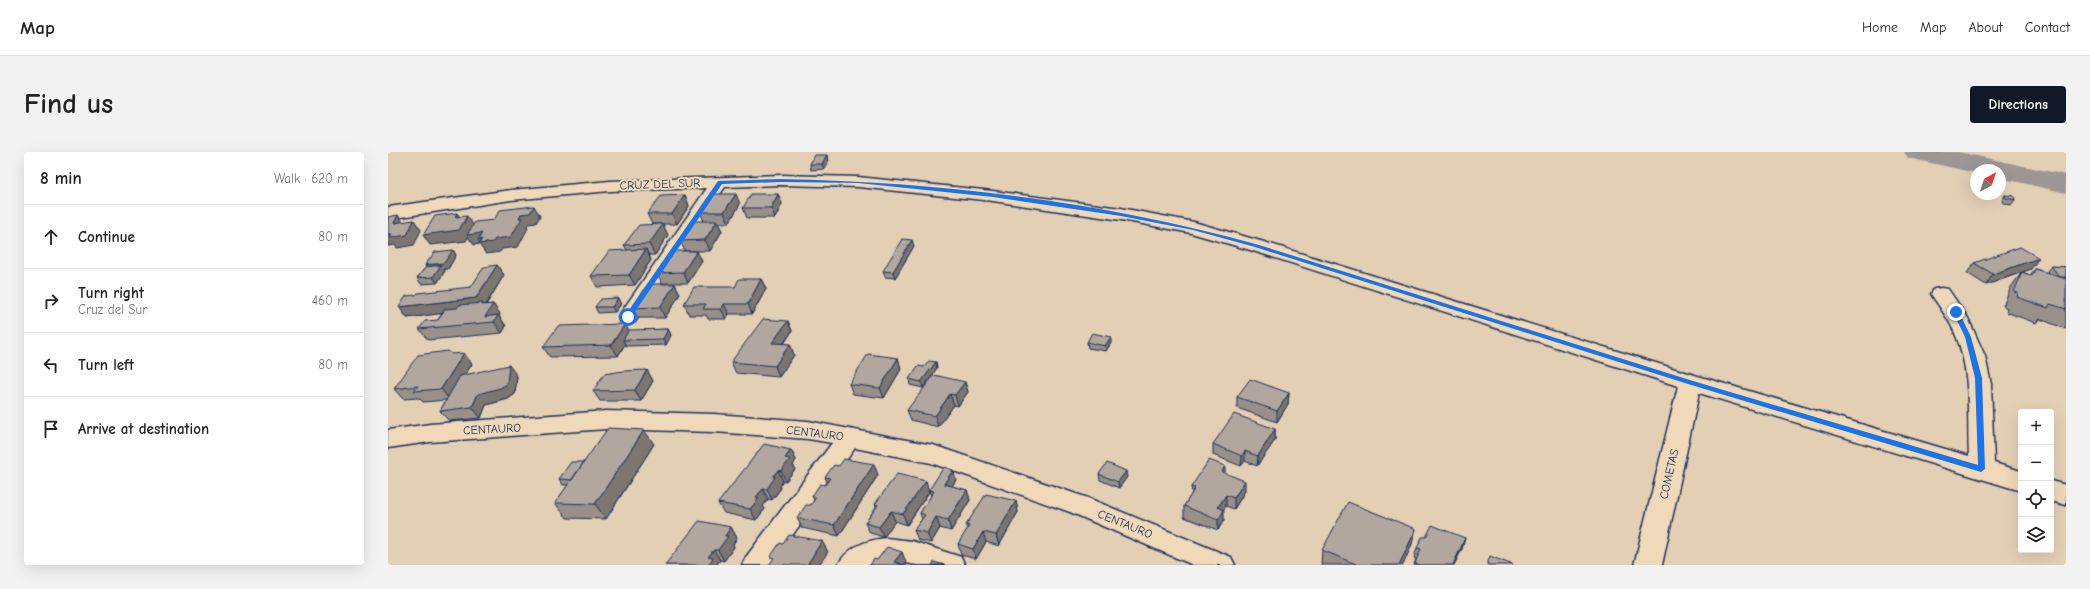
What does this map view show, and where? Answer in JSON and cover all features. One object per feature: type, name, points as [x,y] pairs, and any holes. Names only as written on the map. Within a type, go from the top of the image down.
[{"type":"street","name":"CRUZ DEL SUR","points":[[388,213],[511,195],[610,186],[781,180],[858,182],[993,196],[1121,214],[1186,227],[1257,246],[1690,382],[2018,480]]},
{"type":"street","points":[[628,317],[720,182]]},
{"type":"street","points":[[1941,294],[1956,312],[1968,337],[1974,357],[1980,398],[1979,419],[1981,469]]},
{"type":"street","name":"COMETAS","points":[[1648,565],[1690,382]]},
{"type":"street","name":"CENTAURO","points":[[388,439],[430,433],[606,420],[714,423],[808,430],[933,454],[1000,476],[1079,505],[1221,565]]},
{"type":"street","points":[[756,565],[850,437]]},
{"type":"street","points":[[2054,492],[2066,496]]},
{"type":"street","points":[[852,565],[858,558],[872,550],[895,548],[951,565]]},
{"type":"building","points":[[815,155],[827,155],[822,164],[810,164]]},
{"type":"building","points":[[712,194],[736,194],[724,212],[700,212]]},
{"type":"building","points":[[751,194],[778,194],[771,208],[743,208]]},
{"type":"building","points":[[685,195],[672,214],[647,214],[661,196]]},
{"type":"building","points":[[2006,195],[2014,196],[2015,200],[2006,198]]},
{"type":"building","points":[[534,206],[530,213],[521,214],[519,218],[522,218],[511,237],[495,239],[493,242],[479,244],[482,239],[478,240],[482,233],[467,235],[475,222],[494,220],[500,210]]},
{"type":"building","points":[[457,213],[455,217],[467,216],[459,230],[423,235],[435,216]]},
{"type":"building","points":[[398,215],[394,223],[414,220],[407,235],[389,238],[392,234],[388,234],[388,217]]},
{"type":"building","points":[[693,221],[717,221],[705,240],[680,241]]},
{"type":"building","points":[[663,224],[649,244],[624,245],[639,225]]},
{"type":"building","points":[[902,239],[912,240],[893,272],[883,271]]},
{"type":"building","points":[[2020,247],[2039,258],[1993,274],[1974,263]]},
{"type":"building","points":[[646,249],[629,275],[591,276],[609,251]]},
{"type":"building","points":[[453,250],[444,263],[425,265],[435,252]]},
{"type":"building","points":[[672,251],[697,251],[683,272],[657,273]]},
{"type":"building","points":[[441,265],[433,277],[417,278],[426,267]]},
{"type":"building","points":[[497,265],[476,298],[399,307],[406,296],[416,295],[418,293],[471,287],[484,267]]},
{"type":"building","points":[[2051,266],[2066,267],[2066,277],[2060,277]]},
{"type":"building","points":[[2035,269],[2066,279],[2066,309],[2050,304],[2048,308],[2017,297],[2018,293],[2014,292],[2022,272],[2032,276]]},
{"type":"building","points":[[739,279],[761,279],[748,304],[724,304],[721,309],[703,309],[706,304],[684,304],[694,287],[735,287]]},
{"type":"building","points":[[648,284],[675,284],[660,307],[632,308]]},
{"type":"building","points":[[618,298],[612,307],[595,307],[601,299]]},
{"type":"building","points":[[483,303],[482,305],[493,304],[485,317],[498,315],[494,322],[419,329],[425,321],[438,320],[445,309],[457,308],[459,305]]},
{"type":"building","points":[[763,319],[788,321],[772,343],[790,344],[775,366],[731,362]]},
{"type":"building","points":[[625,324],[611,345],[543,347],[558,326]]},
{"type":"building","points":[[668,329],[663,339],[623,340],[629,330]]},
{"type":"building","points":[[1092,333],[1111,337],[1105,346],[1087,342]]},
{"type":"building","points":[[448,351],[452,354],[464,353],[441,389],[414,391],[418,386],[394,389],[418,355]]},
{"type":"building","points":[[868,354],[898,358],[880,388],[849,384]]},
{"type":"building","points":[[929,361],[936,362],[921,382],[909,379],[918,366],[924,367]]},
{"type":"building","points":[[509,365],[507,384],[500,388],[478,394],[472,407],[440,411],[460,376]]},
{"type":"building","points":[[647,370],[635,390],[593,391],[604,374],[623,371]]},
{"type":"building","points":[[934,375],[965,382],[955,395],[950,394],[935,416],[907,410]]},
{"type":"building","points":[[1250,379],[1289,393],[1277,411],[1237,397]]},
{"type":"building","points":[[1234,414],[1275,429],[1258,456],[1245,451],[1242,456],[1213,444]]},
{"type":"building","points":[[608,428],[644,430],[595,504],[555,503]]},
{"type":"building","points":[[764,444],[791,450],[785,458],[790,459],[781,471],[778,470],[767,489],[763,489],[756,497],[759,498],[750,509],[718,503]]},
{"type":"building","points":[[844,459],[874,464],[834,525],[797,518],[806,505],[811,505],[816,497],[812,496],[820,484],[825,485],[830,478],[825,477],[834,465],[839,466]]},
{"type":"building","points":[[1209,460],[1225,466],[1222,472],[1245,481],[1234,498],[1226,495],[1218,507],[1224,510],[1218,520],[1184,506],[1195,488],[1191,487]]},
{"type":"building","points":[[571,462],[584,462],[572,480],[559,479]]},
{"type":"building","points":[[1107,463],[1126,471],[1118,482],[1099,474]]},
{"type":"building","points":[[944,467],[953,470],[944,484],[967,490],[948,520],[936,517],[927,533],[914,530],[925,515],[920,513],[934,491],[929,490]]},
{"type":"building","points":[[897,474],[926,481],[903,514],[891,511],[879,527],[865,523],[878,505],[875,504]]},
{"type":"building","points":[[986,494],[1016,501],[996,535],[983,532],[973,549],[958,544],[969,526],[966,525]]},
{"type":"building","points":[[1348,502],[1416,529],[1399,565],[1358,565],[1322,550]]},
{"type":"building","points":[[699,521],[731,527],[725,536],[728,536],[718,550],[714,550],[708,557],[713,558],[708,565],[665,565]]},
{"type":"building","points":[[1432,525],[1465,538],[1453,565],[1419,565],[1415,563],[1421,549],[1417,548],[1422,537],[1426,537]]},
{"type":"building","points":[[789,535],[822,541],[807,565],[769,565],[774,558],[770,557],[780,543],[783,544]]},
{"type":"building","points":[[887,547],[902,552],[894,562],[904,565],[870,565],[874,559],[877,560]]},
{"type":"building","points":[[1490,556],[1513,565],[1487,565]]},
{"type":"building","points":[[934,562],[945,565],[932,565]]},
{"type":"waterway","points":[[1918,152],[2066,184]]},
{"type":"route","points":[[628,317],[708,197],[720,182],[781,180],[858,182],[993,196],[1121,214],[1194,228],[1257,246],[1690,382],[1981,469],[1982,457],[1978,378],[1968,337],[1956,312]]}]
